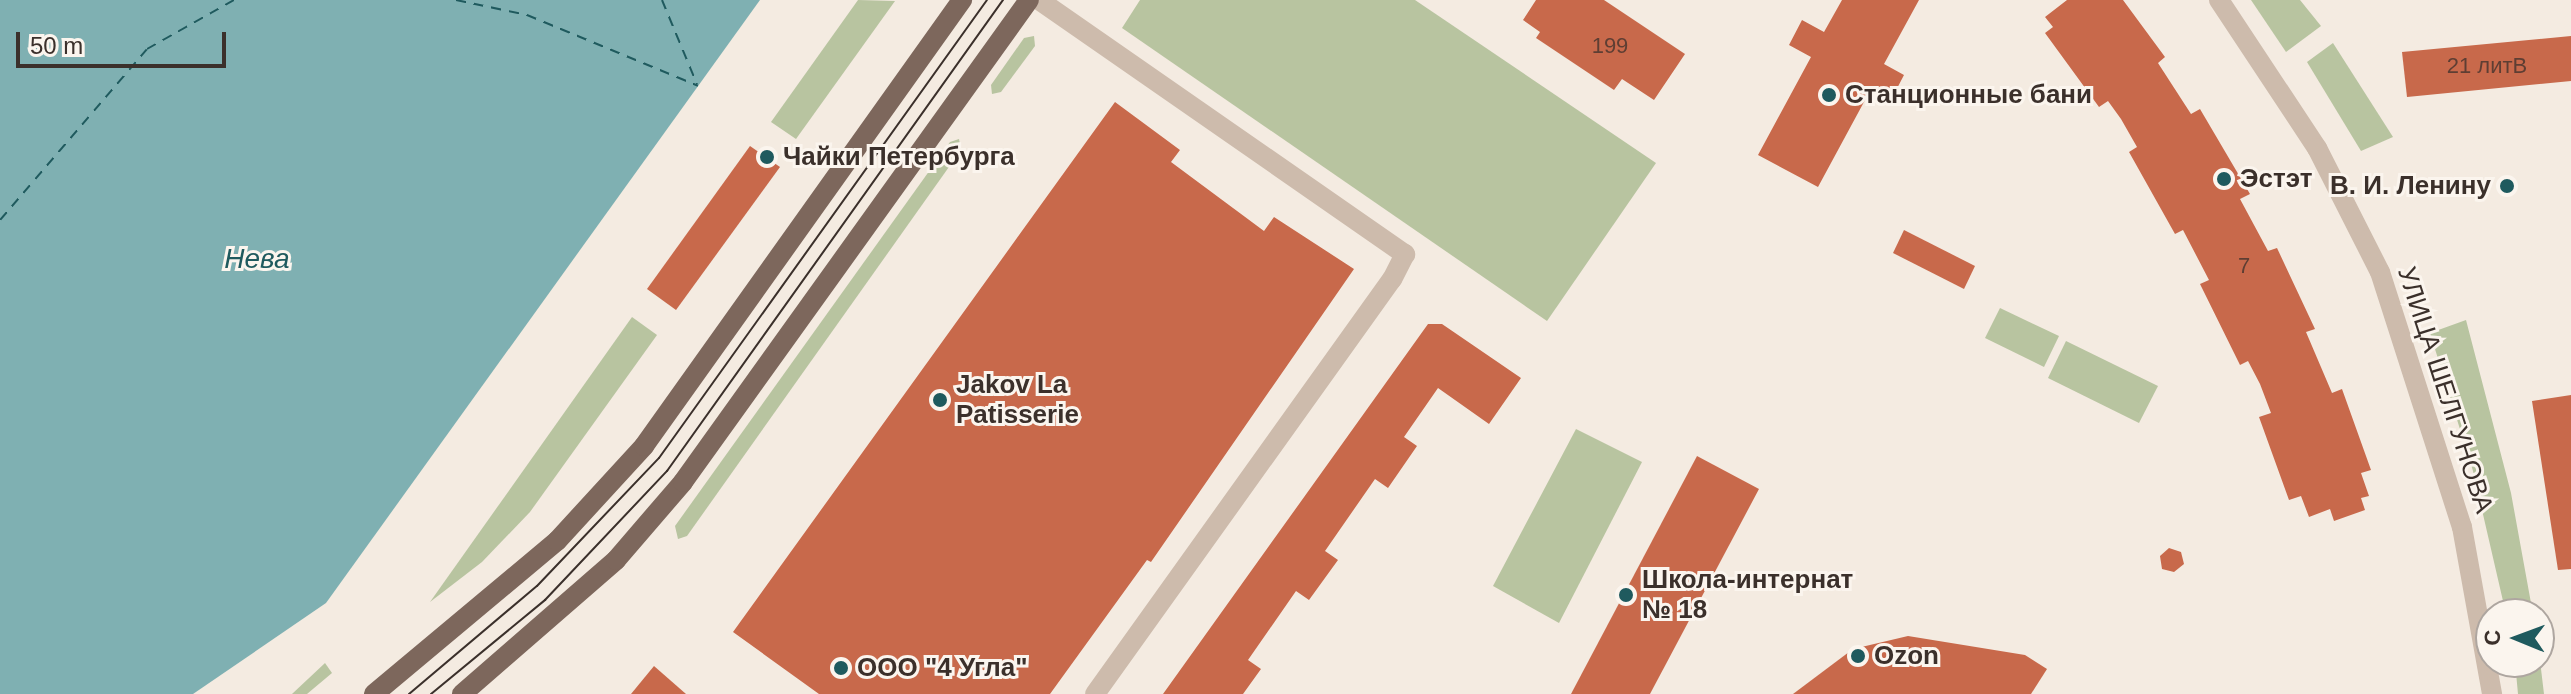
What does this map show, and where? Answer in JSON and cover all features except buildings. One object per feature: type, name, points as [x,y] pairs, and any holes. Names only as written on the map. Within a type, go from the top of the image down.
[{"type":"main road","points":[[374,694],[557,541],[644,446],[962,0]]},
{"type":"main road","points":[[462,694],[616,560],[683,482],[1029,0]]},
{"type":"street","points":[[1039,0],[1405,254],[1392,279],[1095,694]]},
{"type":"street","name":"УЛИЦА ШЕЛГУНОВА","points":[[2219,0],[2317,148],[2380,272],[2462,527],[2492,694]]},
{"type":"green space","points":[[858,0],[895,1],[796,139],[771,122]]},
{"type":"green space","points":[[1140,0],[1415,0],[1656,163],[1547,321],[1122,28]]},
{"type":"green space","points":[[2251,0],[2300,0],[2321,26],[2286,52]]},
{"type":"green space","points":[[1034,36],[1035,46],[1001,92],[992,94],[991,85],[1024,38]]},
{"type":"green space","points":[[2333,43],[2393,137],[2361,151],[2307,62]]},
{"type":"green space","points":[[959,139],[961,150],[687,536],[678,539],[675,526],[950,142]]},
{"type":"green space","points":[[2000,308],[2059,336],[2044,367],[1985,338]]},
{"type":"green space","points":[[632,317],[657,335],[530,512],[482,562],[430,602]]},
{"type":"green space","points":[[2466,320],[2511,493],[2530,598],[2502,598],[2473,471],[2430,333]]},
{"type":"green space","points":[[2066,341],[2158,386],[2139,423],[2048,378]]},
{"type":"green space","points":[[1576,429],[1642,462],[1559,623],[1493,586]]},
{"type":"green space","points":[[325,663],[332,673],[307,694],[292,694]]},
{"type":"green space","points":[[2516,678],[2542,678],[2544,694],[2518,694]]},
{"type":"water","name":"Нева","points":[[0,0],[760,0],[326,603],[193,694],[0,694]]},
{"type":"ferry route","points":[[0,220],[147,49],[234,0]]},
{"type":"ferry route","points":[[456,0],[527,15],[698,86]]},
{"type":"ferry route","points":[[662,0],[697,84]]},
{"type":"tram line","points":[[409,694],[537,586],[659,458],[987,0]]},
{"type":"tram line","points":[[431,694],[545,600],[667,471],[1003,0]]},
{"type":"place","name":"Станционные бани","points":[[1829,95]]},
{"type":"place","name":"Чайки Петербурга","points":[[767,157]]},
{"type":"place","name":"Эстэт","points":[[2224,179]]},
{"type":"place","name":"В. И. Ленину","points":[[2507,186]]},
{"type":"place","name":"Jakov La Patisserie","points":[[940,400]]},
{"type":"place","name":"Школа-интернат № 18","points":[[1626,595]]},
{"type":"place","name":"Ozon","points":[[1858,656]]},
{"type":"place","name":"ООО \"4 Угла\"","points":[[841,668]]}]
